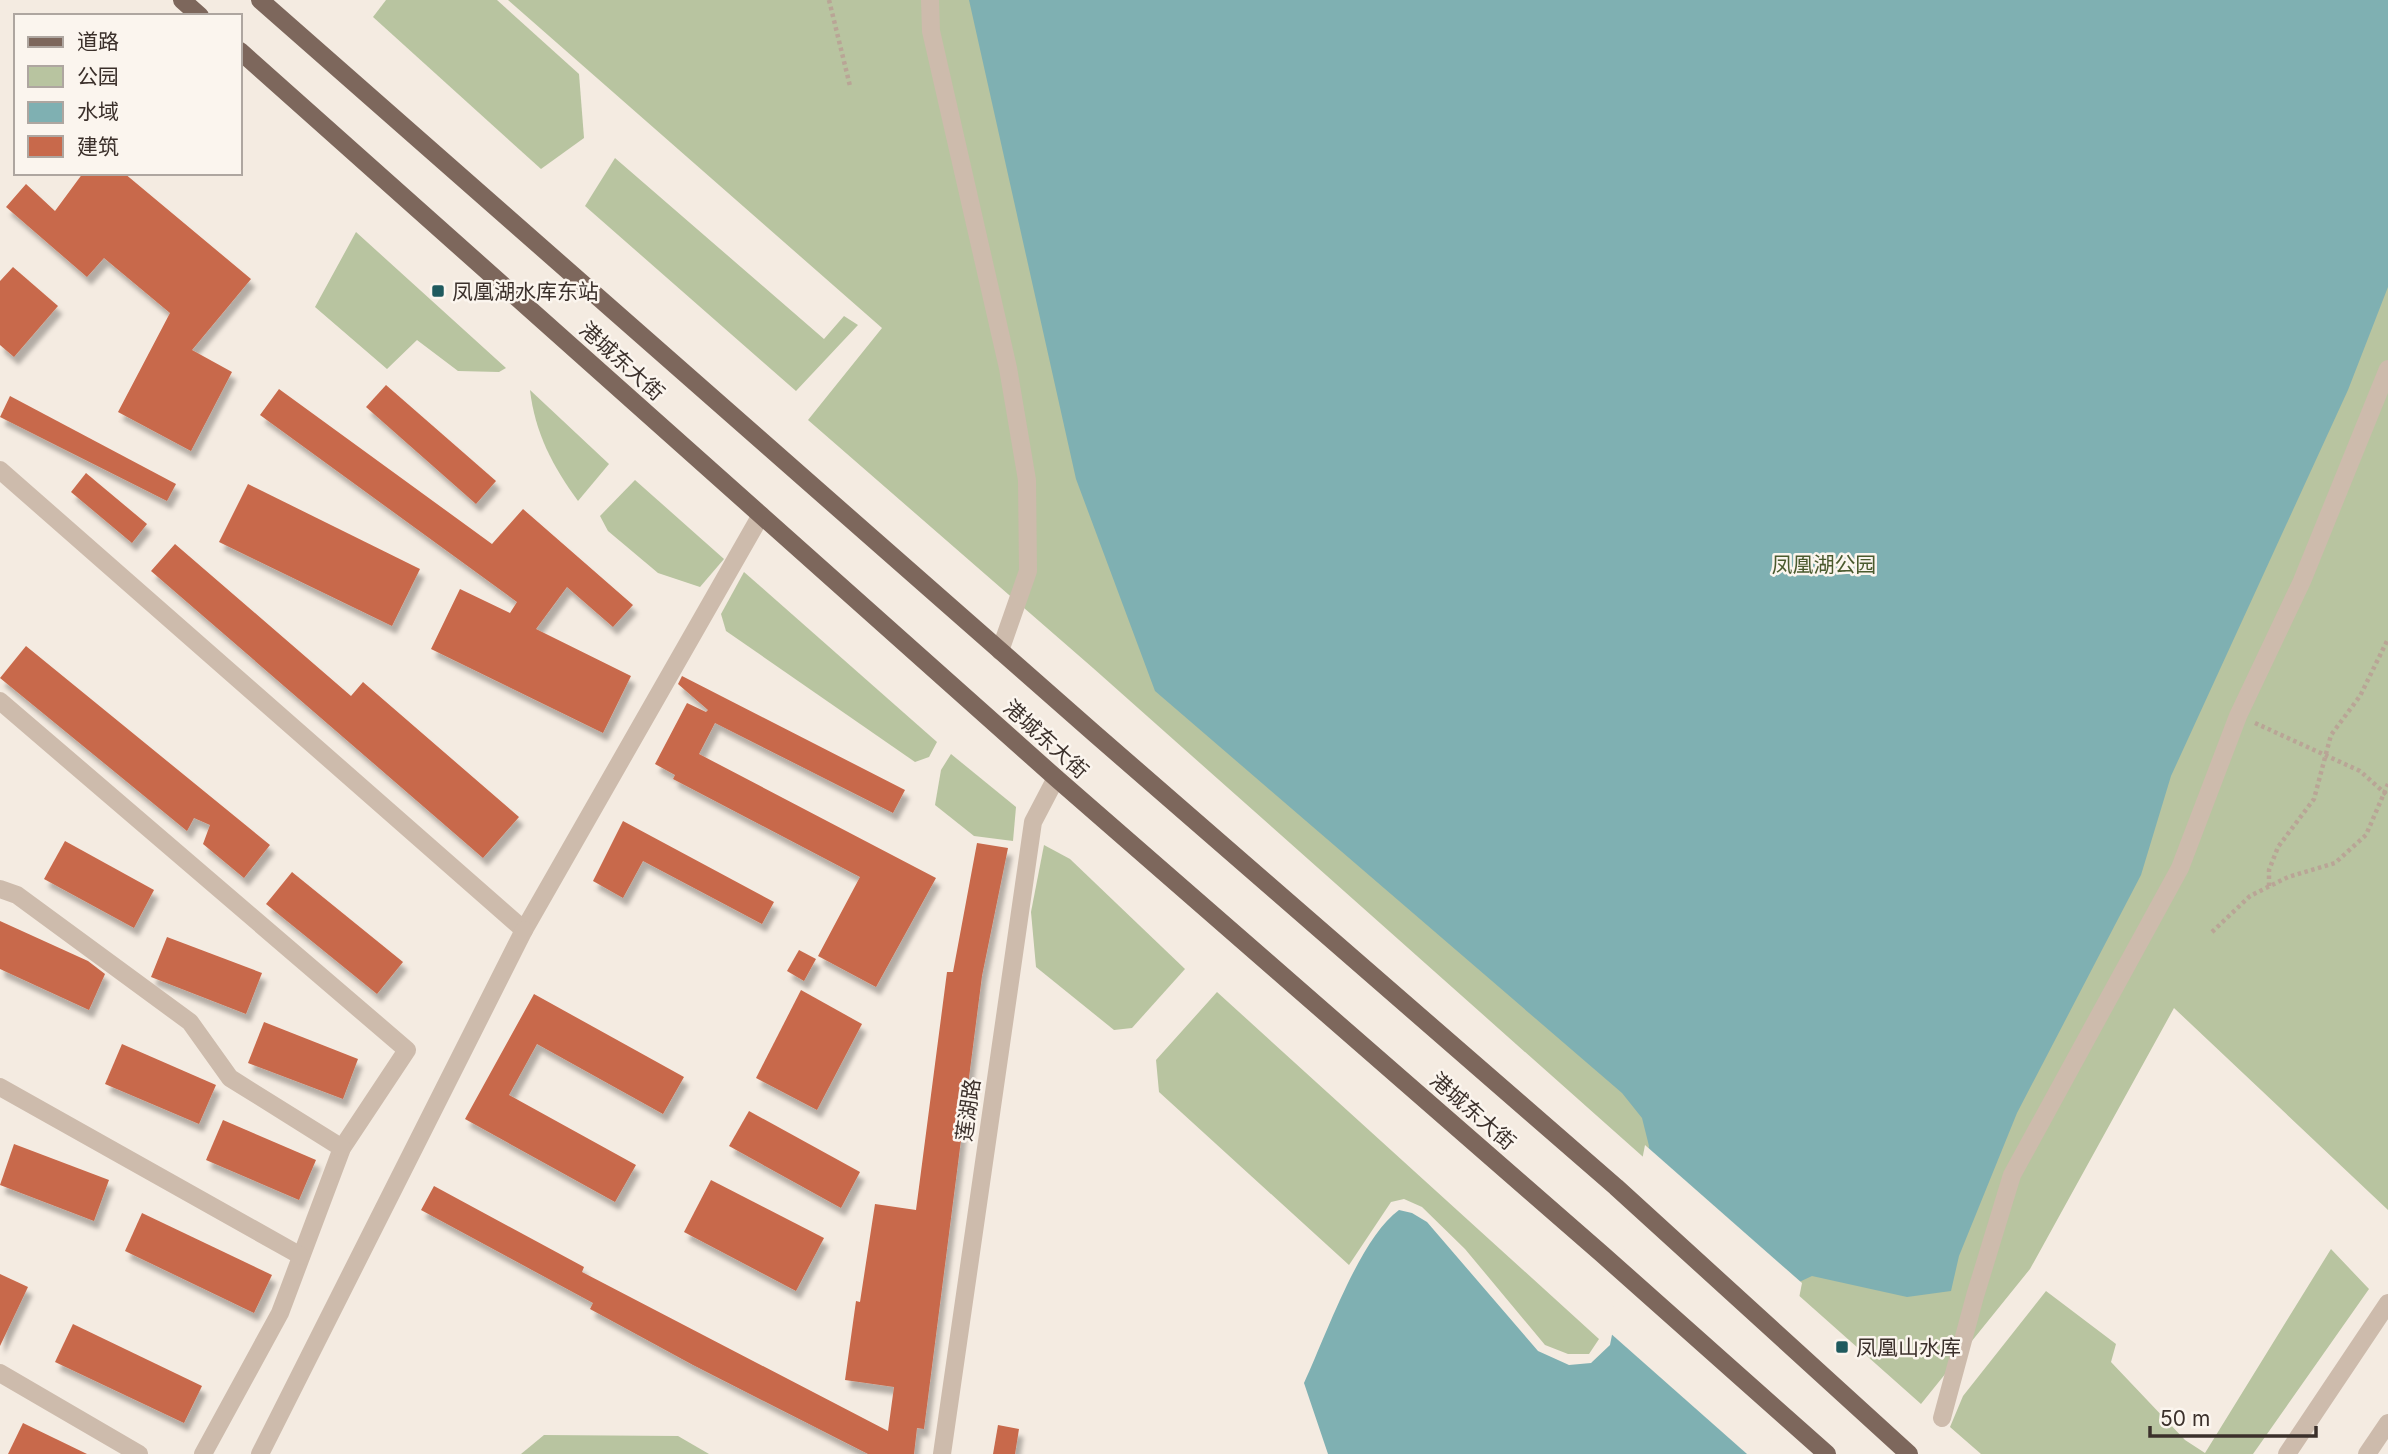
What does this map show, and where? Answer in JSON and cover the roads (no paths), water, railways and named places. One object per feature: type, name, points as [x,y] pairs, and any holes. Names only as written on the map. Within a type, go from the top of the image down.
[{"type":"main road","points":[[182,0],[198,14]]},
{"type":"main road","name":"港城东大街","points":[[260,0],[1000,651],[1616,1187],[1909,1454]]},
{"type":"main road","name":"港城东大街","points":[[242,53],[1056,778],[1827,1454]]},
{"type":"street","points":[[930,0],[931,30],[1008,368],[1027,480],[1028,571],[1000,651]]},
{"type":"street","points":[[1942,1418],[2012,1175],[2180,868],[2238,716],[2302,581],[2388,369]]},
{"type":"street","points":[[0,470],[524,930]]},
{"type":"street","points":[[260,1454],[524,930],[761,515]]},
{"type":"street","points":[[0,701],[407,1050],[342,1148],[280,1313],[203,1454]]},
{"type":"street","name":"莲湖路","points":[[942,1454],[1033,822],[1056,778]]},
{"type":"street","points":[[0,889],[18,895],[190,1021],[230,1078],[342,1148]]},
{"type":"street","points":[[0,1087],[301,1256]]},
{"type":"street","points":[[2287,1454],[2388,1303]]},
{"type":"street","points":[[0,1373],[139,1454]]},
{"type":"street","points":[[2367,1454],[2388,1423]]},
{"type":"water","name":"凤凰山水库","points":[[969,0],[2388,0],[2388,287],[2348,390],[2171,776],[2141,875],[2017,1113],[1959,1256],[1951,1291],[1907,1297],[1812,1276],[1797,1283],[1765,1454],[1328,1454],[1304,1383],[1357,1265],[1384,1224],[1399,1210],[1412,1213],[1427,1222],[1538,1351],[1569,1365],[1591,1363],[1610,1345],[1649,1146],[1642,1118],[1622,1093],[1155,691],[1076,479]]},
{"type":"place","name":"凤凰湖水库东站","points":[[438,291]]},
{"type":"place","name":"凤凰山水库","points":[[1842,1347]]},
{"type":"park label","name":"凤凰湖公园","points":[[1824,564]]}]
